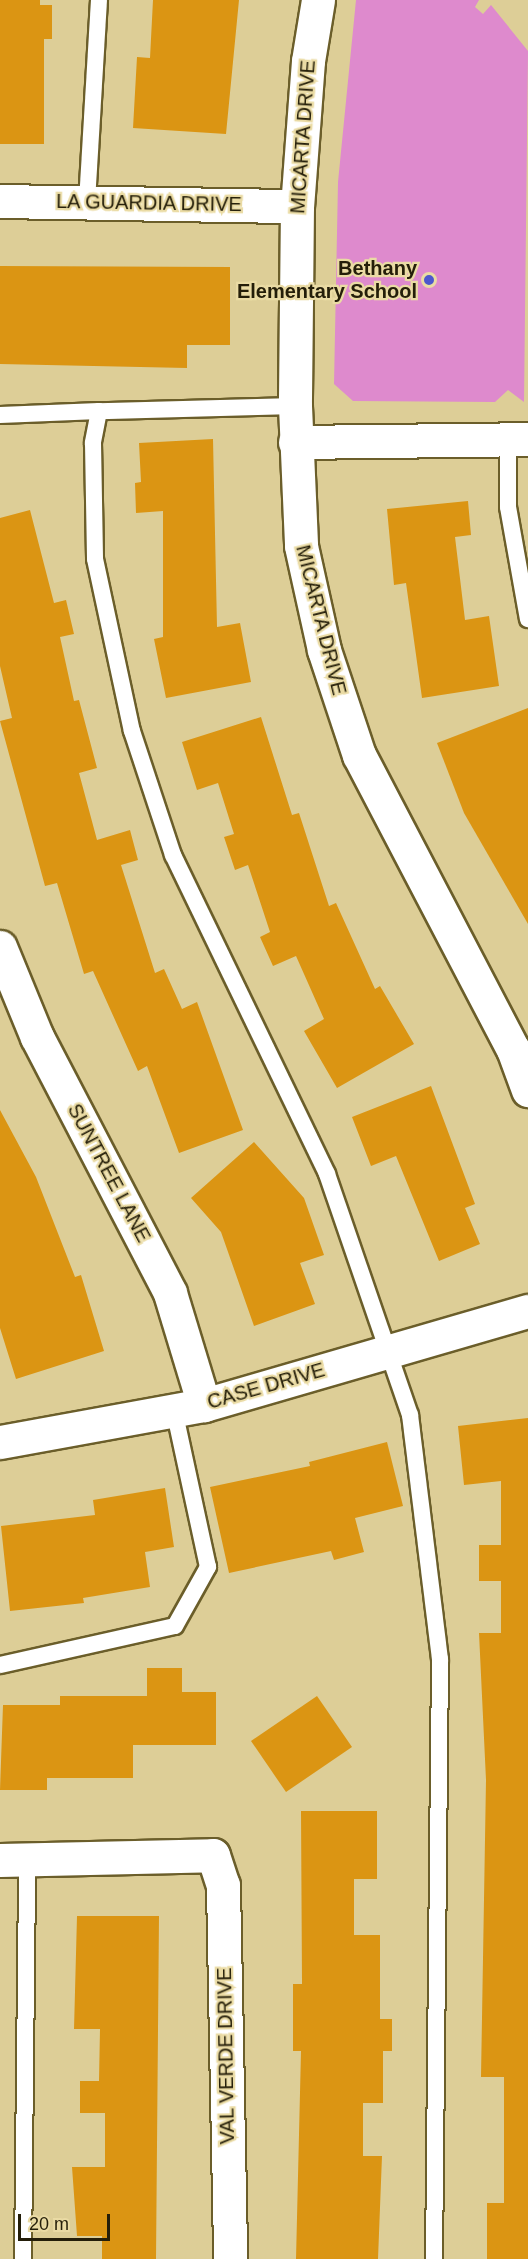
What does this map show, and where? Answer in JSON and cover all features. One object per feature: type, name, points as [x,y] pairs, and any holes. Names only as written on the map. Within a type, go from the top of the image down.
[{"type":"street","name":"MICARTA DRIVE","points":[[318,0],[308,61],[297,206],[295,442],[301,546],[324,650],[358,755],[513,1049],[528,1090]]},
{"type":"street","name":"LA GUARDIA DRIVE","points":[[0,201],[297,206]]},
{"type":"street","points":[[295,442],[518,439]]},
{"type":"street","name":"SUNTREE LANE","points":[[0,947],[37,1038],[170,1293],[189,1407]]},
{"type":"street","name":"CASE DRIVE","points":[[1,1439],[189,1407],[528,1311]]},
{"type":"street","name":"VAL VERDE DRIVE","points":[[14,1860],[213,1855],[224,1885],[230,2259]]},
{"type":"lane","points":[[87,202],[99,0]]},
{"type":"lane","points":[[0,415],[295,406]]},
{"type":"lane","points":[[99,411],[93,443],[95,559],[132,731],[173,855],[327,1174],[386,1352],[410,1415],[440,1659],[434,2259]]},
{"type":"lane","points":[[518,439],[508,507],[528,619]]},
{"type":"lane","points":[[0,1665],[175,1626],[208,1567],[189,1407]]},
{"type":"lane","points":[[14,1860],[23,2259]]},
{"type":"shaded area","name":"Bethany Elementary School","points":[[356,0],[479,0],[475,7],[483,14],[491,5],[528,51],[524,402],[508,390],[495,402],[353,401],[334,384],[338,182]]},
{"type":"building","points":[[0,0],[40,0],[40,5],[52,5],[52,39],[44,39],[44,144],[0,144]]},
{"type":"building","points":[[153,0],[239,0],[226,134],[133,128],[137,57],[150,58]]},
{"type":"building","points":[[0,266],[230,267],[230,345],[187,345],[187,368],[0,364]]},
{"type":"building","points":[[213,439],[217,627],[240,623],[251,682],[166,698],[154,639],[163,637],[163,511],[136,513],[135,483],[141,482],[139,443]]},
{"type":"building","points":[[468,501],[471,535],[455,537],[465,620],[489,616],[499,686],[422,698],[406,583],[394,585],[387,509]]},
{"type":"building","points":[[30,510],[54,603],[66,600],[74,634],[60,637],[74,701],[79,700],[97,768],[79,773],[97,840],[130,830],[138,860],[121,865],[155,973],[164,969],[182,1009],[197,1002],[243,1130],[179,1153],[147,1066],[138,1071],[93,971],[84,974],[57,883],[45,886],[0,721],[12,718],[0,666],[0,518]]},
{"type":"building","points":[[528,708],[528,924],[464,813],[437,743]]},
{"type":"building","points":[[261,717],[292,815],[299,813],[329,906],[336,903],[375,989],[380,986],[414,1044],[337,1088],[304,1031],[324,1019],[296,956],[273,966],[260,937],[270,932],[248,865],[235,870],[224,837],[234,834],[218,783],[197,790],[182,742]]},
{"type":"building","points":[[431,1086],[475,1204],[465,1208],[480,1244],[439,1261],[396,1156],[371,1166],[352,1117]]},
{"type":"building","points":[[0,1110],[36,1177],[75,1277],[81,1275],[104,1351],[16,1379],[0,1328]]},
{"type":"building","points":[[254,1142],[304,1198],[324,1255],[300,1263],[315,1304],[254,1326],[221,1232],[191,1198]]},
{"type":"building","points":[[528,1418],[528,2259],[487,2259],[487,2203],[504,2203],[504,2077],[481,2077],[486,1780],[479,1633],[501,1633],[501,1581],[479,1581],[479,1545],[501,1545],[501,1481],[464,1485],[458,1426]]},
{"type":"building","points":[[387,1442],[403,1506],[355,1518],[364,1552],[334,1560],[331,1551],[229,1573],[210,1487],[310,1466],[309,1462]]},
{"type":"building","points":[[165,1488],[174,1547],[145,1552],[150,1587],[83,1598],[84,1603],[10,1611],[1,1526],[95,1515],[93,1500]]},
{"type":"building","points":[[147,1668],[182,1668],[182,1692],[216,1692],[216,1745],[133,1745],[133,1778],[47,1778],[47,1790],[0,1790],[3,1705],[60,1705],[60,1696],[147,1696]]},
{"type":"building","points":[[317,1696],[352,1747],[286,1792],[251,1741]]},
{"type":"building","points":[[301,1811],[377,1811],[377,1879],[354,1879],[354,1935],[380,1935],[380,2019],[392,2019],[392,2051],[383,2051],[383,2103],[363,2103],[363,2156],[382,2156],[378,2259],[296,2259],[301,2051],[293,2051],[293,1984],[302,1984]]},
{"type":"building","points":[[77,1916],[159,1916],[156,2259],[102,2259],[102,2236],[77,2236],[72,2167],[105,2167],[105,2113],[80,2113],[80,2081],[99,2081],[100,2029],[74,2029]]},
{"type":"place","name":"Bethany Elementary School","points":[[429,280]]}]
